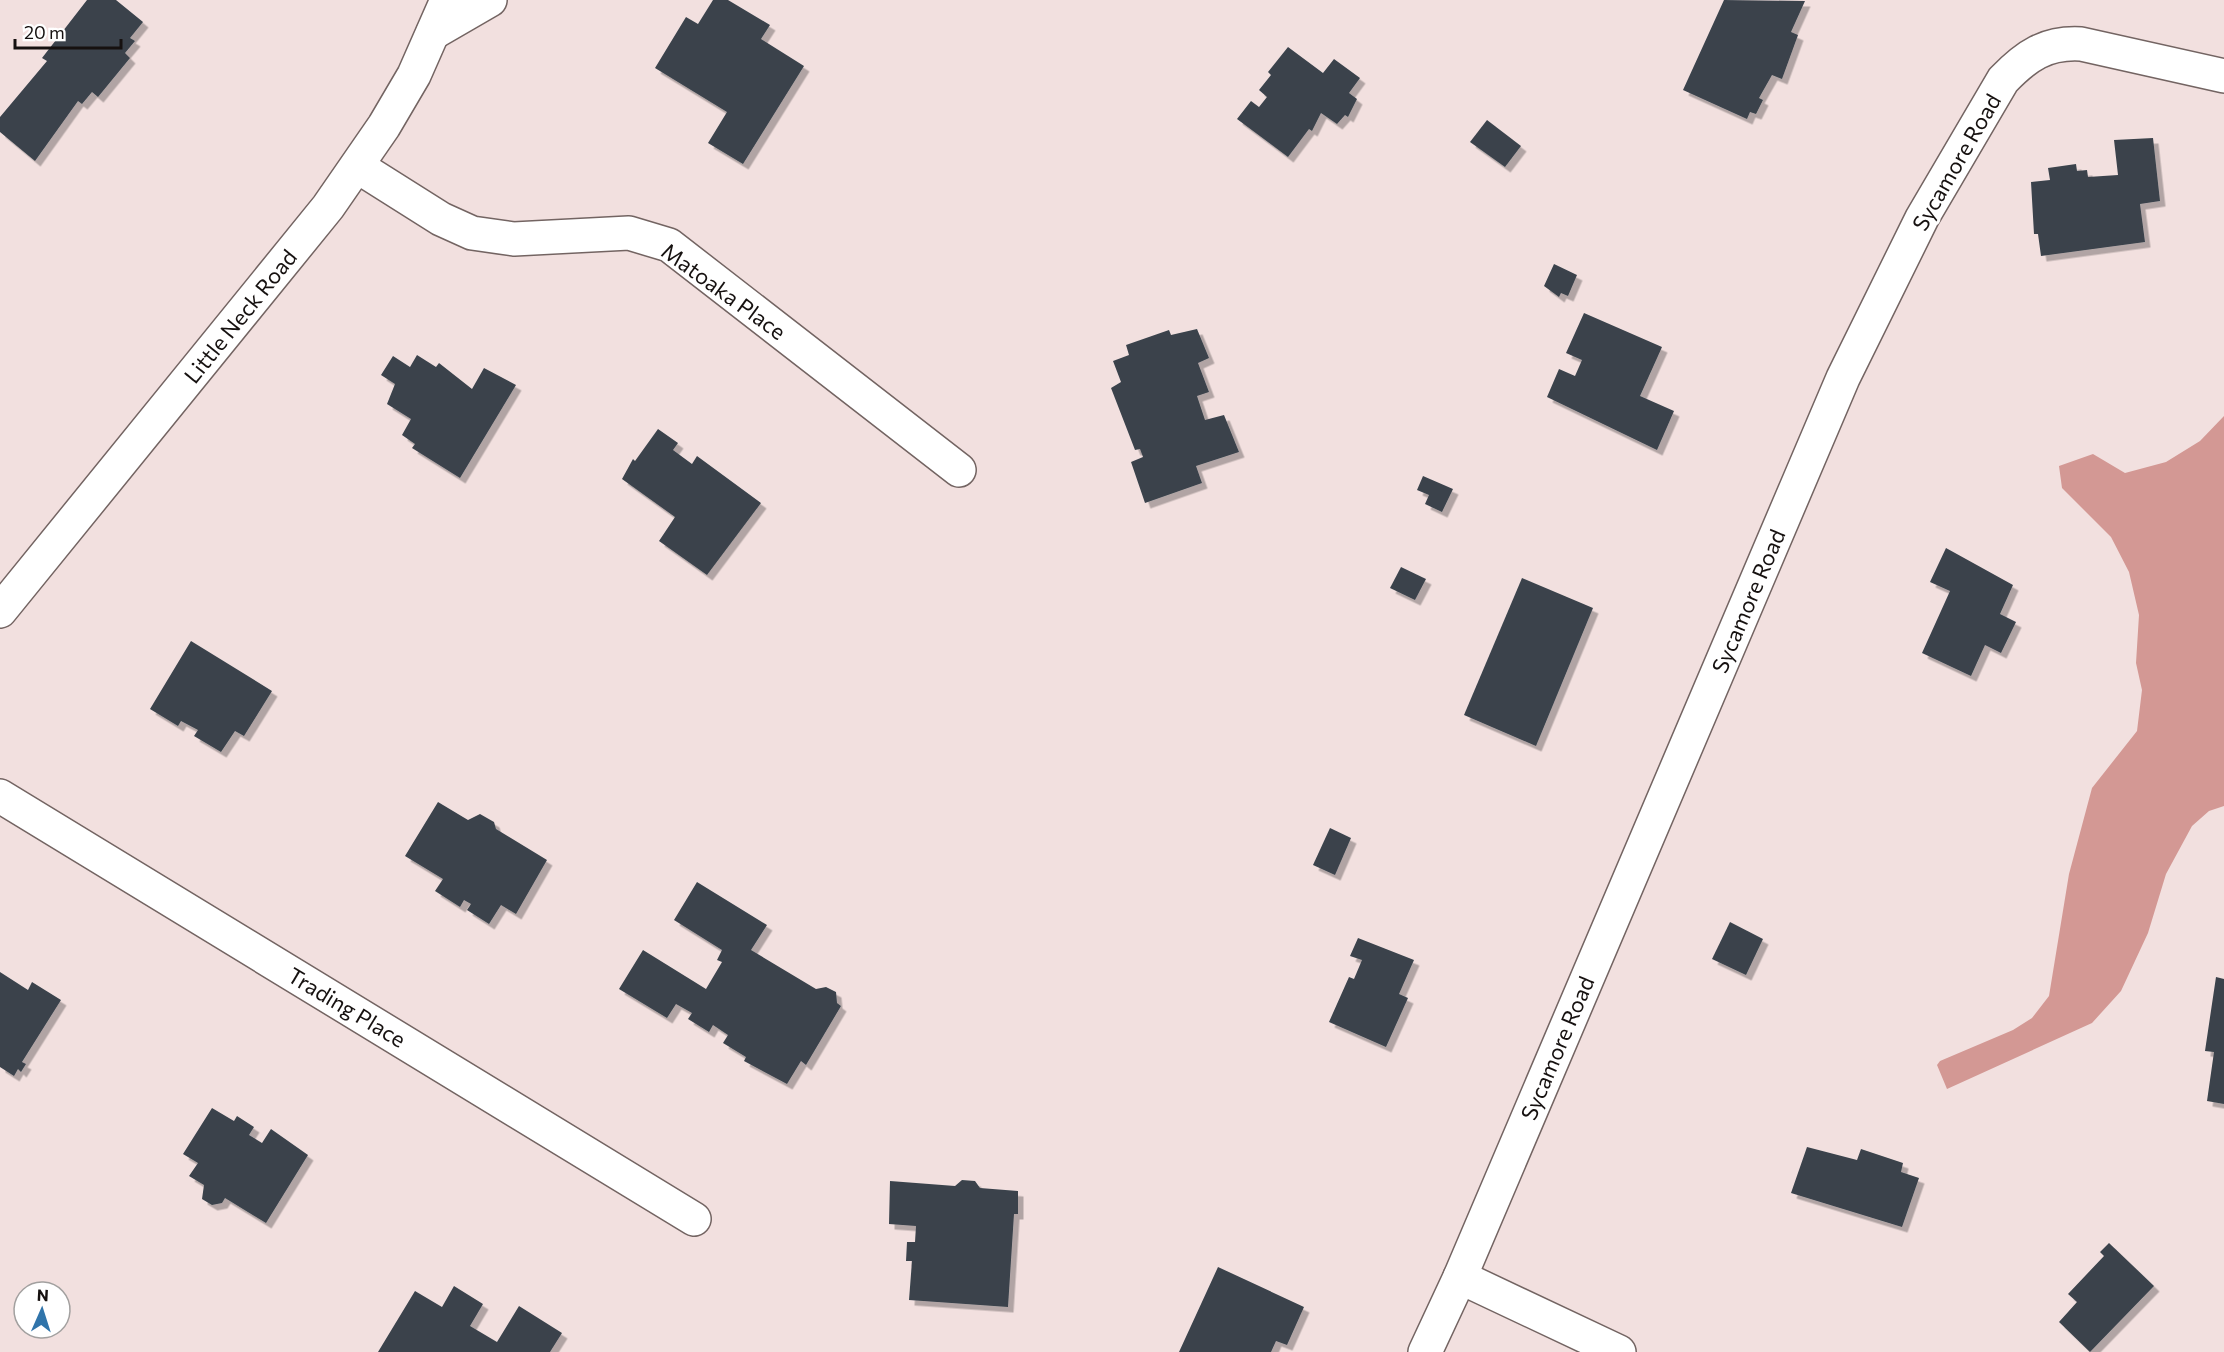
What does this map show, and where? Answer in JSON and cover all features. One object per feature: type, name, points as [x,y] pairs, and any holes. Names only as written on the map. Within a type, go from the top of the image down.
[{"type":"street","name":"Little Neck Road","points":[[0,611],[328,207],[384,126],[414,75],[447,0]]},
{"type":"street","points":[[433,33],[490,0]]},
{"type":"street","name":"Sycamore Road","points":[[1425,1352],[1460,1276],[1843,378],[1922,218],[2003,80],[2021,61],[2044,48],[2070,44],[2081,44],[2224,75]]},
{"type":"street","name":"Matoaka Place","points":[[357,166],[441,219],[472,232],[514,239],[629,233],[669,245],[959,470]]},
{"type":"street","name":"Trading Place","points":[[0,796],[694,1219]]},
{"type":"street","points":[[1460,1276],[1619,1352]]},
{"type":"shaded area","points":[[2224,416],[2224,806],[2209,811],[2192,826],[2166,874],[2148,933],[2121,991],[2092,1023],[1947,1089],[1937,1065],[1940,1061],[2013,1030],[2032,1018],[2049,996],[2069,874],[2092,788],[2137,731],[2142,690],[2136,663],[2139,615],[2129,572],[2111,537],[2062,488],[2059,466],[2093,454],[2125,473],[2166,462],[2200,441]]},
{"type":"building","points":[[87,0],[116,0],[143,22],[130,38],[135,41],[125,53],[130,58],[98,97],[92,92],[82,104],[78,101],[35,161],[0,132],[0,117],[47,61],[42,58]]},
{"type":"building","points":[[713,0],[728,0],[770,25],[761,39],[804,66],[743,164],[708,143],[727,112],[655,68],[686,17],[698,24]]},
{"type":"building","points":[[1724,0],[1805,1],[1791,32],[1798,35],[1782,79],[1772,75],[1759,98],[1763,100],[1756,114],[1750,112],[1747,119],[1683,90]]},
{"type":"building","points":[[1288,47],[1323,73],[1334,59],[1360,78],[1349,93],[1357,99],[1348,117],[1345,115],[1337,124],[1321,113],[1312,131],[1309,129],[1288,157],[1237,119],[1251,101],[1259,107],[1267,97],[1259,90],[1271,75],[1268,72]]},
{"type":"building","points":[[1487,120],[1521,146],[1505,167],[1470,142]]},
{"type":"building","points":[[2153,138],[2160,201],[2140,204],[2145,242],[2041,256],[2038,234],[2034,234],[2031,182],[2050,180],[2048,168],[2076,164],[2077,171],[2087,170],[2088,177],[2118,175],[2114,140]]},
{"type":"building","points":[[1554,264],[1577,275],[1568,296],[1561,293],[1559,297],[1544,286]]},
{"type":"building","points":[[1584,313],[1662,347],[1640,396],[1674,411],[1657,450],[1547,397],[1559,369],[1575,376],[1582,360],[1566,353]]},
{"type":"building","points":[[1197,329],[1209,358],[1198,363],[1209,392],[1197,396],[1205,420],[1224,415],[1239,452],[1196,466],[1202,483],[1145,503],[1131,462],[1143,457],[1140,449],[1135,450],[1111,388],[1121,382],[1113,361],[1129,355],[1126,345],[1169,330],[1171,335]]},
{"type":"building","points":[[417,355],[436,367],[439,363],[472,389],[484,368],[516,385],[460,478],[412,448],[415,444],[402,435],[411,419],[387,404],[395,384],[381,375],[393,356],[410,367]]},
{"type":"building","points":[[658,429],[678,443],[673,450],[692,464],[697,456],[761,503],[707,575],[659,541],[675,517],[622,479],[633,459],[635,461]]},
{"type":"building","points":[[1423,476],[1453,489],[1442,512],[1425,504],[1429,495],[1417,490]]},
{"type":"building","points":[[1946,548],[2013,585],[2000,614],[2016,622],[2001,653],[1985,645],[1971,676],[1922,653],[1950,591],[1930,582]]},
{"type":"building","points":[[1401,567],[1426,579],[1415,600],[1390,588]]},
{"type":"building","points":[[1522,578],[1593,608],[1536,746],[1464,715]]},
{"type":"building","points":[[191,641],[272,691],[244,736],[235,731],[221,752],[194,736],[198,730],[181,721],[178,726],[150,709]]},
{"type":"building","points":[[438,802],[468,820],[480,814],[494,822],[496,829],[547,860],[516,914],[501,905],[489,924],[467,910],[471,904],[464,900],[460,907],[435,891],[443,879],[405,856]]},
{"type":"building","points":[[1330,828],[1351,838],[1335,875],[1313,865]]},
{"type":"building","points":[[697,882],[767,925],[751,950],[816,989],[826,987],[836,992],[837,1003],[841,1006],[806,1065],[801,1061],[787,1084],[744,1061],[746,1057],[723,1043],[728,1035],[713,1025],[709,1032],[688,1019],[692,1013],[676,1004],[667,1018],[619,989],[643,950],[706,989],[722,962],[717,960],[722,950],[674,920]]},
{"type":"building","points":[[1730,922],[1763,939],[1746,975],[1712,959]]},
{"type":"building","points":[[1358,938],[1414,960],[1399,994],[1408,998],[1386,1047],[1329,1022],[1349,977],[1354,979],[1362,960],[1350,956]]},
{"type":"building","points":[[0,972],[28,990],[32,982],[61,1000],[22,1062],[26,1064],[21,1072],[18,1069],[14,1076],[0,1067]]},
{"type":"building","points":[[2216,977],[2224,979],[2224,1104],[2207,1101],[2214,1052],[2205,1051]]},
{"type":"building","points":[[212,1108],[234,1121],[237,1116],[254,1127],[249,1135],[262,1143],[271,1129],[308,1155],[266,1223],[225,1198],[222,1203],[212,1205],[202,1199],[204,1185],[189,1176],[198,1163],[183,1154]]},
{"type":"building","points":[[1807,1147],[1857,1160],[1861,1149],[1903,1163],[1901,1172],[1919,1178],[1902,1227],[1791,1193]]},
{"type":"building","points":[[962,1180],[975,1181],[980,1188],[1018,1191],[1018,1214],[1014,1214],[1008,1307],[909,1300],[912,1261],[906,1261],[907,1242],[915,1242],[916,1226],[889,1224],[890,1181],[955,1186]]},
{"type":"building","points":[[2109,1243],[2154,1286],[2090,1352],[2059,1322],[2077,1302],[2068,1294],[2104,1256],[2100,1252]]},
{"type":"building","points":[[1218,1267],[1304,1307],[1287,1345],[1276,1341],[1271,1352],[1179,1352]]},
{"type":"building","points":[[454,1286],[483,1304],[470,1326],[497,1342],[519,1306],[562,1333],[550,1352],[378,1352],[415,1291],[442,1307]]}]
